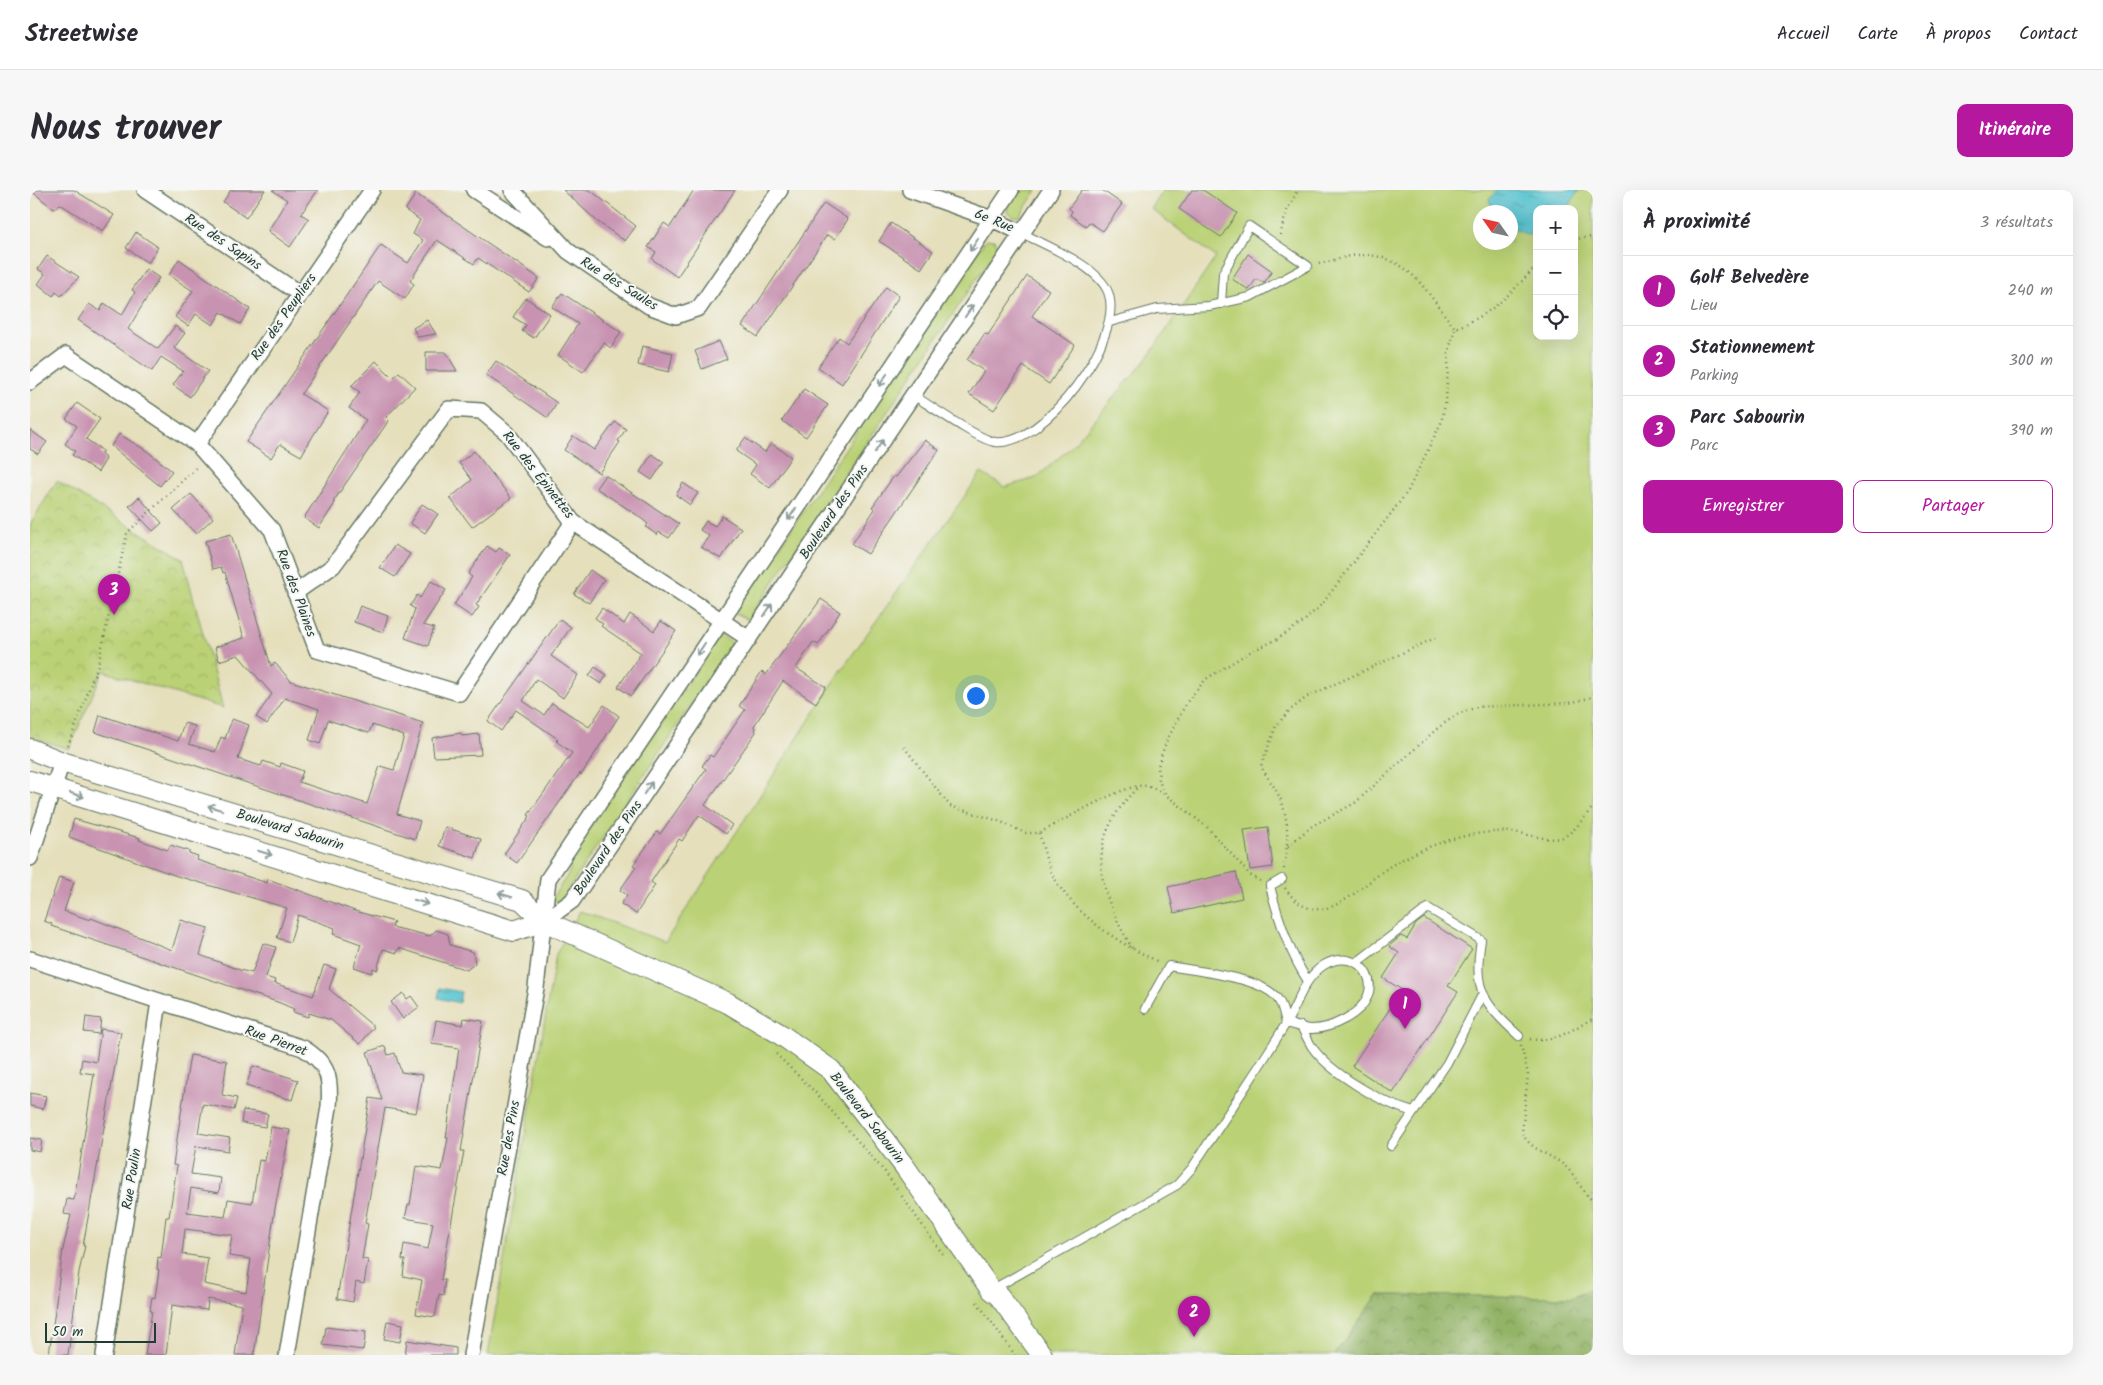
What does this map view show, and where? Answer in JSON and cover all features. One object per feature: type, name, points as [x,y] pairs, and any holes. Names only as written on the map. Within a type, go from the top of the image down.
[{"type":"street","name":"Rue des Sapins","points":[[145,190],[300,294]]},
{"type":"street","name":"Rue des Peupliers","points":[[197,444],[372,190]]},
{"type":"street","points":[[474,190],[568,251]]},
{"type":"street","name":"Rue des Saules","points":[[512,190],[568,251],[649,306],[676,316],[699,308],[780,190]]},
{"type":"street","name":"6e Rue","points":[[910,190],[992,219],[1022,233]]},
{"type":"street","points":[[30,781],[514,930],[544,921],[548,879],[1011,190]]},
{"type":"street","name":"Boulevard des Pins","points":[[544,921],[572,901],[1050,190]]},
{"type":"street","name":"Rue des Plaines","points":[[30,382],[66,355],[197,444],[272,530],[317,650],[459,693],[573,522]]},
{"type":"street","name":"Rue des Épinettes","points":[[295,593],[333,566],[449,409],[481,411],[507,433],[573,522],[749,639]]},
{"type":"street","name":"Boulevard Sabourin","points":[[30,749],[62,762],[522,900],[544,921],[728,1003],[780,1034],[831,1070],[905,1166],[983,1294],[998,1296],[1042,1355]]},
{"type":"street","points":[[30,858],[62,762]]},
{"type":"street","name":"Rue des Pins","points":[[471,1355],[536,988],[544,921]]},
{"type":"street","name":"Rue Pierret","points":[[30,959],[303,1048],[319,1058],[331,1082],[327,1117],[287,1355]]},
{"type":"street","name":"Rue Poulin","points":[[104,1355],[159,1002]]},
{"type":"lane","points":[[1110,322],[1157,309],[1220,304],[1250,297],[1308,266],[1249,226],[1223,273],[1220,304]]},
{"type":"lane","points":[[913,395],[957,424],[995,442],[1019,439],[1045,422],[1097,356],[1110,322],[1108,292],[1091,270],[1022,233]]},
{"type":"lane","points":[[1282,879],[1270,886],[1298,968],[1308,981]]},
{"type":"lane","points":[[1356,963],[1428,908],[1480,940],[1478,957],[1482,995],[1493,1012],[1519,1036]]},
{"type":"lane","points":[[983,1294],[1177,1186],[1192,1168],[1286,1023],[1308,981],[1324,965],[1343,959],[1356,963],[1367,972],[1371,985],[1368,998],[1358,1012],[1336,1024],[1312,1029],[1286,1023]]},
{"type":"lane","points":[[1145,1009],[1169,966],[1254,983],[1268,989],[1279,1000],[1286,1023]]},
{"type":"lane","points":[[1391,1146],[1447,1063],[1482,995]]},
{"type":"lane","points":[[1300,1026],[1313,1048],[1350,1080],[1375,1096],[1399,1108],[1414,1112]]},
{"type":"path","points":[[1279,246],[1280,232],[1287,210],[1298,190]]},
{"type":"path","points":[[1578,238],[1593,237]]},
{"type":"path","points":[[1308,266],[1359,255],[1379,256],[1395,261],[1415,278],[1456,328]]},
{"type":"path","points":[[1456,328],[1474,322],[1509,297],[1533,270]]},
{"type":"path","points":[[1166,795],[1159,781],[1158,766],[1166,742],[1187,702],[1206,680],[1222,668],[1276,640],[1322,604],[1408,491],[1441,423],[1446,400],[1449,350],[1456,328]]},
{"type":"path","points":[[62,762],[98,665],[128,533],[208,456]]},
{"type":"path","points":[[1435,638],[1307,698],[1281,718],[1276,726],[1261,766],[1280,797],[1288,846],[1282,879],[1284,887],[1291,897],[1302,908],[1316,910],[1333,907],[1388,868],[1426,848],[1449,840],[1493,832],[1561,838],[1572,832],[1593,807]]},
{"type":"path","points":[[1288,846],[1312,826],[1355,803],[1438,727],[1458,714],[1477,707],[1569,703],[1593,697]]},
{"type":"path","points":[[904,747],[950,806],[999,821],[1025,833],[1039,833],[1114,795],[1139,786],[1151,787],[1166,795],[1207,827],[1250,875],[1270,886]]},
{"type":"path","points":[[1133,950],[1113,912],[1104,888],[1101,864],[1102,844],[1109,824],[1121,804],[1139,786]]},
{"type":"path","points":[[1039,833],[1052,874],[1065,892],[1088,917],[1133,950],[1169,966]]},
{"type":"path","points":[[1593,1019],[1562,1037],[1547,1041],[1519,1036],[1528,1074],[1522,1133],[1532,1146],[1557,1160],[1569,1170],[1585,1194],[1593,1202]]},
{"type":"path","name":"Boulevard Sabourin","points":[[776,1054],[815,1092],[885,1172],[946,1259]]},
{"type":"path","points":[[983,1294],[1014,1355]]},
{"type":"green space","points":[[1019,190],[1037,190],[1019,217],[1007,212],[1007,207]]},
{"type":"green space","points":[[1164,190],[1593,190],[1593,1288],[1572,1297],[1378,1295],[1334,1355],[488,1355],[556,954],[580,911],[665,942],[845,665],[981,473],[1005,487],[1036,478],[1071,447],[1146,360],[1216,257],[1151,209]]},
{"type":"green space","points":[[986,239],[994,240],[998,247],[748,620],[735,613]]},
{"type":"green space","points":[[57,481],[183,559],[223,708],[103,671],[69,749],[30,737],[30,524]]},
{"type":"green space","points":[[720,635],[732,643],[559,903],[552,898],[569,873],[572,855]]},
{"type":"green space","points":[[1593,1288],[1593,1355],[1334,1355],[1378,1295],[1572,1297]]},
{"type":"water","points":[[1497,190],[1579,190],[1570,205],[1533,205],[1533,234],[1528,235],[1518,230],[1518,205],[1492,205],[1489,200]]},
{"type":"water","points":[[440,988],[461,992],[459,1003],[438,998]]},
{"type":"building","points":[[30,190],[74,190],[114,215],[103,231],[60,204],[54,209]]},
{"type":"building","points":[[231,190],[265,190],[246,218],[223,202]]},
{"type":"building","points":[[272,190],[318,190],[301,214],[309,219],[290,247],[268,231],[287,200]]},
{"type":"building","points":[[563,190],[590,190],[636,226],[625,241],[598,222]]},
{"type":"building","points":[[694,190],[735,190],[677,277],[652,259],[656,252],[648,247],[664,223],[670,227]]},
{"type":"building","points":[[1082,190],[1102,190],[1122,204],[1103,231],[1089,222],[1086,226],[1070,215],[1072,211],[1069,208]]},
{"type":"building","points":[[1192,190],[1203,190],[1237,213],[1221,237],[1179,209]]},
{"type":"building","points":[[416,194],[539,278],[529,292],[478,258],[474,264],[437,240],[410,281],[414,284],[405,299],[378,281],[301,394],[328,411],[301,456],[280,444],[271,458],[246,442],[381,245],[408,263],[423,240],[413,234],[420,220],[405,210]]},
{"type":"building","points":[[824,203],[848,219],[835,239],[827,235],[758,337],[742,326]]},
{"type":"building","points":[[891,223],[933,251],[921,269],[879,241]]},
{"type":"building","points":[[136,232],[158,247],[148,263],[126,248]]},
{"type":"building","points":[[1248,254],[1272,271],[1264,283],[1256,279],[1249,290],[1232,279]]},
{"type":"building","points":[[47,256],[79,277],[61,296],[56,292],[53,296],[38,284],[45,274],[38,269]]},
{"type":"building","points":[[179,259],[250,309],[240,324],[221,312],[213,325],[196,314],[188,326],[175,317],[193,291],[169,275]]},
{"type":"building","points":[[146,269],[159,278],[128,329],[158,349],[175,326],[185,333],[174,348],[208,371],[190,397],[173,385],[183,371],[161,357],[152,371],[78,320],[89,304],[100,311],[104,303],[122,315],[135,292],[132,290]]},
{"type":"building","points":[[1027,276],[1049,290],[1032,316],[1075,345],[1049,384],[1023,366],[994,410],[969,394],[984,371],[967,360],[985,333],[988,335]]},
{"type":"building","points":[[886,287],[899,296],[842,384],[818,367],[839,337],[847,343]]},
{"type":"building","points":[[562,293],[621,332],[611,348],[604,343],[583,372],[558,355],[578,324],[552,307]]},
{"type":"building","points":[[526,298],[550,314],[534,338],[522,331],[526,325],[513,317]]},
{"type":"building","points":[[427,320],[436,334],[418,337],[413,328]]},
{"type":"building","points":[[719,341],[727,359],[702,369],[695,351]]},
{"type":"building","points":[[642,346],[673,353],[669,372],[638,365]]},
{"type":"building","points":[[426,352],[446,352],[457,371],[426,371]]},
{"type":"building","points":[[376,361],[393,378],[399,372],[415,387],[386,417],[389,420],[333,502],[335,503],[319,528],[304,518],[366,420],[349,408],[360,392],[351,386]]},
{"type":"building","points":[[496,361],[557,403],[548,418],[486,375]]},
{"type":"building","points":[[804,389],[828,405],[806,437],[782,421]]},
{"type":"building","points":[[77,403],[100,419],[86,439],[103,451],[100,453],[106,459],[98,472],[72,455],[75,451],[65,444],[77,426],[66,419]]},
{"type":"building","points":[[615,422],[626,429],[618,441],[620,442],[599,473],[564,450],[573,436],[594,450]]},
{"type":"building","points":[[30,430],[47,442],[38,454],[30,449]]},
{"type":"building","points":[[119,434],[147,451],[172,471],[160,486],[111,446]]},
{"type":"building","points":[[745,438],[765,452],[771,443],[791,457],[770,488],[750,474],[756,465],[736,451]]},
{"type":"building","points":[[925,440],[939,450],[868,554],[852,544],[875,509],[872,507],[894,476],[896,477]]},
{"type":"building","points":[[474,451],[511,498],[472,527],[450,498],[472,480],[459,463]]},
{"type":"building","points":[[652,454],[664,462],[652,480],[640,472]]},
{"type":"building","points":[[605,475],[679,524],[669,538],[659,532],[657,535],[646,527],[648,524],[637,515],[596,488]]},
{"type":"building","points":[[683,483],[698,493],[690,505],[676,495]]},
{"type":"building","points":[[191,494],[213,518],[196,534],[173,510]]},
{"type":"building","points":[[139,497],[162,523],[153,531],[129,506]]},
{"type":"building","points":[[422,504],[438,514],[425,533],[410,523]]},
{"type":"building","points":[[722,516],[741,528],[721,559],[701,547],[709,536],[700,530],[706,521],[715,526]]},
{"type":"building","points":[[231,534],[271,666],[275,663],[291,681],[423,723],[397,814],[420,821],[415,839],[95,732],[100,715],[178,741],[184,723],[195,726],[189,744],[215,752],[221,737],[225,739],[232,719],[249,725],[238,759],[261,766],[263,761],[280,767],[281,763],[303,771],[299,782],[367,804],[380,766],[394,770],[404,736],[372,725],[369,733],[328,720],[320,744],[309,740],[319,709],[285,698],[267,724],[256,717],[272,694],[238,655],[219,661],[215,647],[244,638],[225,572],[223,573],[221,567],[213,569],[205,541]]},
{"type":"building","points":[[395,545],[410,554],[395,577],[380,568]]},
{"type":"building","points":[[487,546],[496,552],[499,548],[510,555],[476,605],[479,607],[472,617],[454,605],[472,577],[468,574]]},
{"type":"building","points":[[590,570],[604,580],[589,603],[574,594]]},
{"type":"building","points":[[431,581],[446,590],[423,625],[434,628],[428,646],[405,638],[415,609],[410,606],[417,595],[420,598]]},
{"type":"building","points":[[821,599],[840,612],[818,645],[813,642],[796,668],[826,687],[816,703],[783,681],[754,726],[756,732],[705,805],[732,825],[726,834],[699,815],[682,841],[679,839],[651,882],[655,885],[636,914],[621,904],[627,895],[620,890],[636,867],[633,865],[657,832],[660,834],[706,769],[702,766],[710,755],[713,757],[745,710],[739,706],[762,671],[766,675]]},
{"type":"building","points":[[360,606],[388,616],[383,632],[354,622]]},
{"type":"building","points":[[602,608],[624,624],[630,614],[654,631],[661,621],[676,631],[631,696],[618,687],[641,653],[601,626],[603,624],[595,618]]},
{"type":"building","points":[[560,619],[571,627],[551,656],[578,675],[563,698],[536,679],[523,701],[544,715],[552,703],[589,727],[604,705],[619,716],[581,775],[580,773],[517,863],[504,854],[530,816],[528,815],[572,753],[556,741],[558,739],[516,710],[501,731],[488,721]]},
{"type":"building","points":[[595,667],[607,675],[601,684],[589,676]]},
{"type":"building","points":[[461,733],[462,736],[479,734],[481,755],[434,757],[432,738]]},
{"type":"building","points":[[74,819],[140,838],[139,840],[168,850],[170,845],[189,851],[189,853],[198,856],[197,860],[267,883],[268,879],[355,911],[394,922],[392,927],[430,936],[436,930],[448,934],[450,945],[473,952],[475,963],[467,970],[399,948],[397,953],[383,949],[377,970],[373,968],[372,973],[354,967],[361,944],[333,934],[335,928],[298,915],[290,942],[277,938],[287,908],[177,876],[69,837]]},
{"type":"building","points":[[445,827],[481,839],[475,858],[439,846]]},
{"type":"building","points":[[1268,827],[1273,867],[1250,870],[1244,830]]},
{"type":"building","points":[[1236,872],[1242,898],[1174,913],[1168,887]]},
{"type":"building","points":[[59,877],[74,882],[64,911],[90,920],[91,918],[172,950],[181,920],[208,928],[200,955],[240,970],[252,973],[263,943],[276,947],[266,977],[275,980],[274,983],[313,996],[324,965],[336,969],[329,989],[374,1027],[360,1044],[331,1020],[309,1013],[308,1017],[293,1012],[294,1009],[280,1003],[51,926],[52,924],[44,921]]},
{"type":"building","points":[[1424,918],[1472,949],[1448,986],[1458,992],[1393,1093],[1352,1066],[1402,990],[1383,978],[1399,953],[1389,946],[1401,936],[1407,939],[1416,924]]},
{"type":"building","points":[[403,993],[407,999],[411,996],[419,1007],[403,1019],[391,1002]]},
{"type":"building","points":[[86,1017],[101,1019],[99,1034],[84,1032]]},
{"type":"building","points":[[464,1018],[483,1021],[461,1151],[464,1151],[441,1280],[445,1280],[443,1296],[439,1295],[435,1317],[416,1314],[422,1280],[403,1276],[405,1260],[402,1260],[404,1244],[428,1249],[433,1223],[405,1218],[408,1205],[410,1205],[416,1166],[442,1170],[448,1138],[446,1138],[459,1048],[432,1044],[436,1020],[463,1025]]},
{"type":"building","points":[[101,1029],[121,1032],[83,1246],[85,1246],[79,1272],[68,1355],[49,1355],[63,1249],[71,1215],[64,1214],[67,1199],[74,1200],[94,1074],[80,1072],[82,1059],[96,1062]]},
{"type":"building","points":[[385,1046],[388,1055],[395,1053],[401,1072],[423,1075],[416,1113],[385,1108],[365,1223],[368,1224],[362,1259],[368,1260],[364,1284],[356,1282],[353,1302],[337,1299],[370,1098],[382,1100],[367,1052]]},
{"type":"building","points":[[190,1055],[227,1061],[222,1095],[237,1098],[234,1110],[203,1104],[198,1133],[230,1138],[228,1151],[196,1146],[191,1174],[221,1178],[219,1193],[191,1188],[187,1212],[225,1217],[228,1199],[252,1203],[259,1160],[265,1161],[271,1127],[290,1130],[275,1208],[254,1355],[235,1355],[242,1305],[208,1299],[207,1310],[172,1305],[166,1355],[145,1355],[152,1311],[150,1310],[152,1297],[155,1298],[159,1270],[157,1269],[158,1257],[161,1258],[166,1217],[169,1217],[177,1166],[173,1165]],"holes":[[[185,1229],[232,1235],[229,1256],[251,1259],[246,1292],[204,1284],[208,1258],[182,1254]]]},
{"type":"building","points":[[253,1066],[298,1080],[292,1100],[246,1086]]},
{"type":"building","points":[[30,1093],[46,1096],[43,1109],[30,1106]]},
{"type":"building","points":[[243,1110],[268,1114],[265,1127],[241,1123]]},
{"type":"building","points":[[30,1138],[42,1140],[40,1152],[30,1150]]},
{"type":"building","points":[[387,1321],[403,1324],[400,1342],[384,1339]]},
{"type":"building","points":[[326,1327],[366,1332],[363,1350],[323,1345]]},
{"type":"building","points":[[407,1340],[456,1348],[456,1355],[405,1355]]},
{"type":"place","name":"Parc Sabourin","points":[[114,615]]},
{"type":"place","name":"Golf Belvedère","points":[[1405,1029]]},
{"type":"place","name":"Stationnement","points":[[1194,1337]]}]
